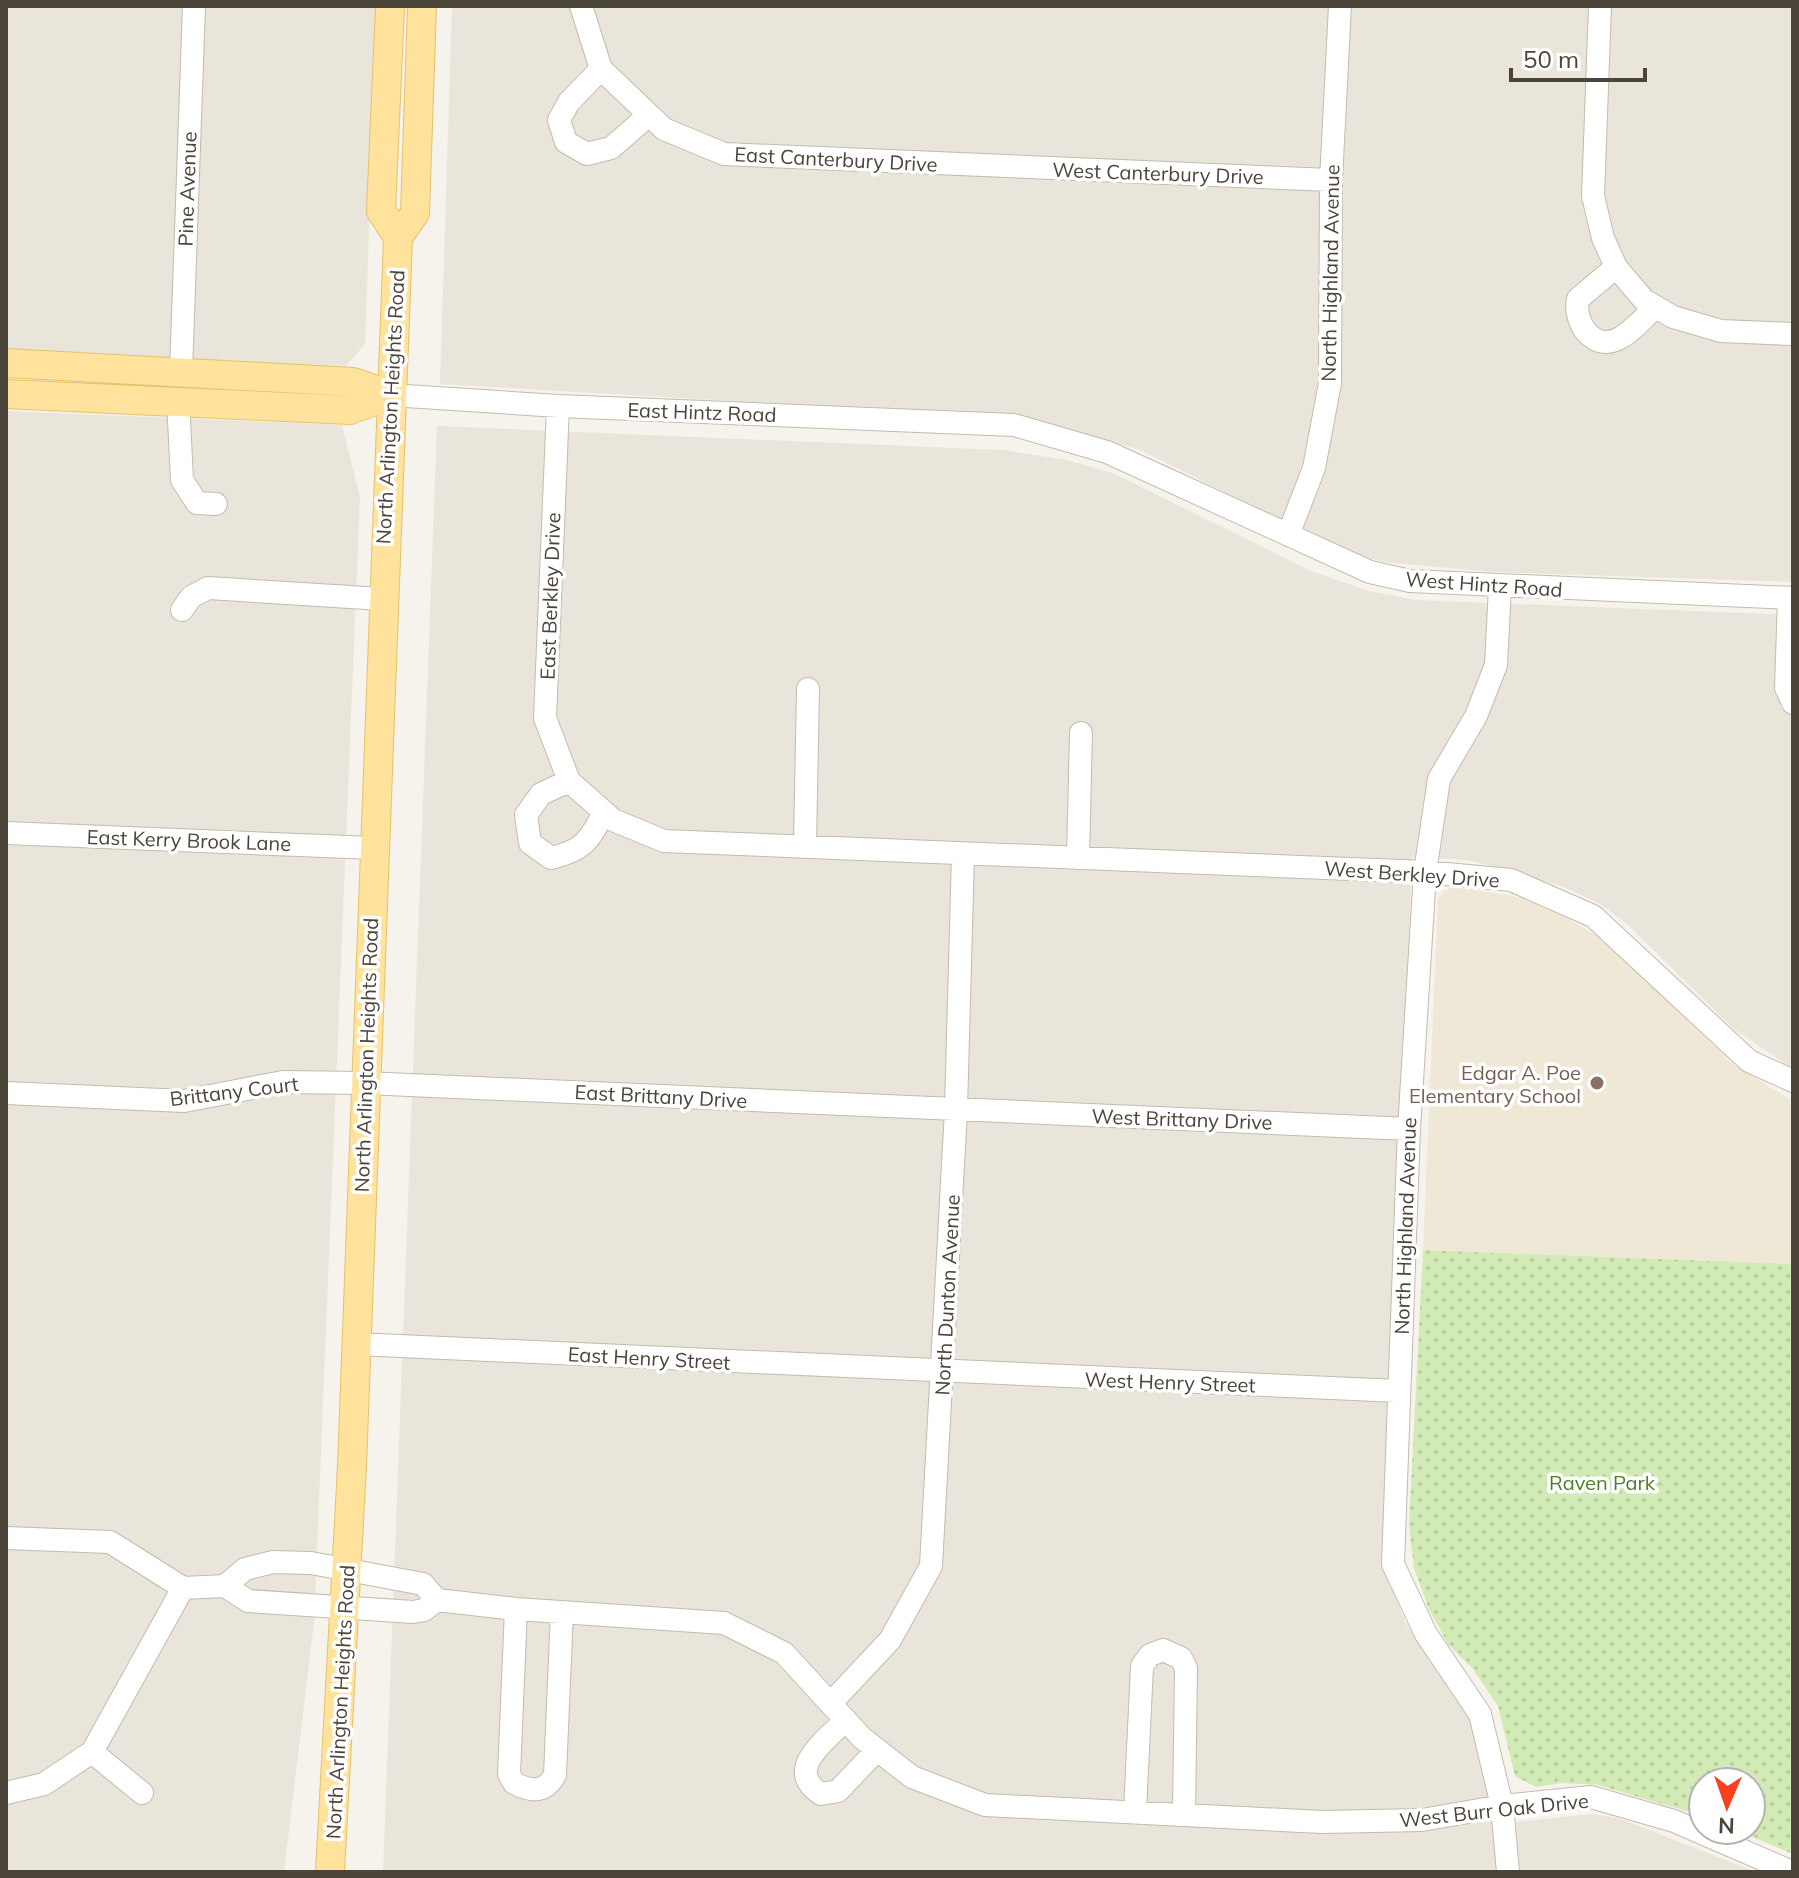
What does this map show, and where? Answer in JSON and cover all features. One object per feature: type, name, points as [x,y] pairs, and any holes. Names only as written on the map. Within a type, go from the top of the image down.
[{"type":"main road","name":"North Arlington Heights Road","points":[[390,6],[381,211],[398,237]]},
{"type":"main road","name":"North Arlington Heights Road","points":[[330,1872],[348,1568],[398,237],[415,213],[422,6]]},
{"type":"main road","name":"East Hintz Road","points":[[6,363],[179,386]]},
{"type":"main road","name":"East Hintz Road","points":[[6,394],[353,382],[391,395]]},
{"type":"street","name":"Pine Avenue","points":[[194,6],[179,386],[182,480],[197,503],[216,504]]},
{"type":"street","name":"East Canterbury Drive","points":[[581,6],[601,69],[664,129],[724,154],[986,165]]},
{"type":"street","name":"North Highland Avenue","points":[[1288,535],[1314,468],[1330,383],[1331,180],[1340,6]]},
{"type":"street","points":[[1600,6],[1593,196],[1603,238],[1616,267],[1631,287],[1655,308],[1721,331],[1793,334]]},
{"type":"street","points":[[601,69],[569,102],[559,120],[566,142],[587,154],[611,148],[649,115]]},
{"type":"street","name":"West Canterbury Drive","points":[[986,165],[1331,180]]},
{"type":"street","points":[[1616,267],[1578,299],[1578,321],[1586,333],[1601,340],[1619,339],[1655,308]]},
{"type":"street","name":"East Hintz Road","points":[[391,395],[558,406],[1014,425]]},
{"type":"street","name":"East Berkley Drive","points":[[558,406],[545,718],[569,781],[613,820],[664,841],[963,854]]},
{"type":"street","name":"West Hintz Road","points":[[1014,425],[1107,452],[1370,572],[1410,581],[1791,598]]},
{"type":"street","name":"North Highland Avenue","points":[[1500,587],[1496,665],[1476,716],[1439,779],[1425,872],[1409,1129],[1393,1564],[1426,1634],[1480,1714],[1502,1806],[1508,1872]]},
{"type":"street","points":[[182,610],[191,597],[208,588],[382,599]]},
{"type":"street","points":[[1791,598],[1786,688],[1793,703]]},
{"type":"street","points":[[805,845],[808,689]]},
{"type":"street","points":[[1078,858],[1081,733]]},
{"type":"street","points":[[569,781],[541,794],[526,815],[530,843],[551,858],[576,852],[594,833],[604,812]]},
{"type":"street","name":"East Kerry Brook Lane","points":[[6,833],[373,848]]},
{"type":"street","name":"West Berkley Drive","points":[[963,854],[1425,872],[1511,880],[1593,916],[1749,1061],[1793,1081]]},
{"type":"street","name":"North Dunton Avenue","points":[[876,1751],[838,1791],[821,1794],[813,1789],[805,1774],[808,1758],[890,1640],[931,1566],[956,1110],[963,854]]},
{"type":"street","name":"Brittany Court","points":[[6,1093],[184,1101],[283,1082],[365,1083]]},
{"type":"street","name":"East Brittany Drive","points":[[365,1083],[956,1110]]},
{"type":"street","name":"West Brittany Drive","points":[[956,1110],[1409,1129]]},
{"type":"street","name":"East Henry Street","points":[[356,1344],[942,1372]]},
{"type":"street","name":"West Henry Street","points":[[942,1372],[1398,1391]]},
{"type":"street","points":[[6,1538],[110,1542],[183,1588],[225,1586],[248,1601],[413,1612],[424,1610],[437,1600],[423,1584],[348,1568],[273,1562],[245,1569],[225,1586]]},
{"type":"street","points":[[6,1793],[44,1784],[92,1752],[183,1588]]},
{"type":"street","name":"West Burr Oak Drive","points":[[437,1600],[516,1609],[724,1623],[784,1653],[876,1751],[912,1777],[935,1789],[985,1805],[1322,1822],[1422,1820],[1502,1806],[1591,1797],[1674,1821],[1792,1872]]},
{"type":"street","points":[[516,1609],[509,1774],[514,1783],[536,1790],[544,1788],[555,1775],[562,1612]]},
{"type":"street","points":[[1135,1812],[1142,1666],[1150,1655],[1163,1650],[1181,1658],[1186,1668],[1184,1814]]},
{"type":"street","points":[[92,1752],[142,1793]]},
{"type":"shaded area","points":[[6,6],[377,6],[365,344],[346,366],[6,355]]},
{"type":"shaded area","points":[[452,6],[1793,6],[1793,582],[1492,572],[1384,562],[1340,549],[1138,449],[1039,423],[995,416],[440,384]]},
{"type":"shaded area","points":[[6,411],[342,425],[360,497],[314,1622],[284,1872],[6,1872]]},
{"type":"shaded area","points":[[437,426],[1002,450],[1067,460],[1115,474],[1311,571],[1369,591],[1416,600],[1793,615],[1793,1069],[1734,1029],[1627,924],[1600,904],[1566,888],[1509,870],[1467,860],[1412,857],[1386,1554],[1392,1588],[1405,1622],[1469,1717],[1481,1745],[1494,1824],[1593,1814],[1621,1819],[1756,1872],[383,1872]]},
{"type":"shaded area","name":"Edgar A. Poe Elementary School","points":[[1455,887],[1514,896],[1549,908],[1603,939],[1734,1065],[1793,1101],[1793,1264],[1423,1250],[1438,899],[1445,890]]},
{"type":"green space","name":"Raven Park","points":[[1423,1250],[1793,1264],[1793,1854],[1767,1843],[1767,1766],[1687,1766],[1687,1811],[1598,1785],[1561,1783],[1536,1787],[1515,1776],[1498,1706],[1473,1669],[1448,1644],[1429,1609],[1414,1568],[1409,1525]]},
{"type":"place","name":"Edgar A. Poe Elementary School","points":[[1597,1083]]}]
